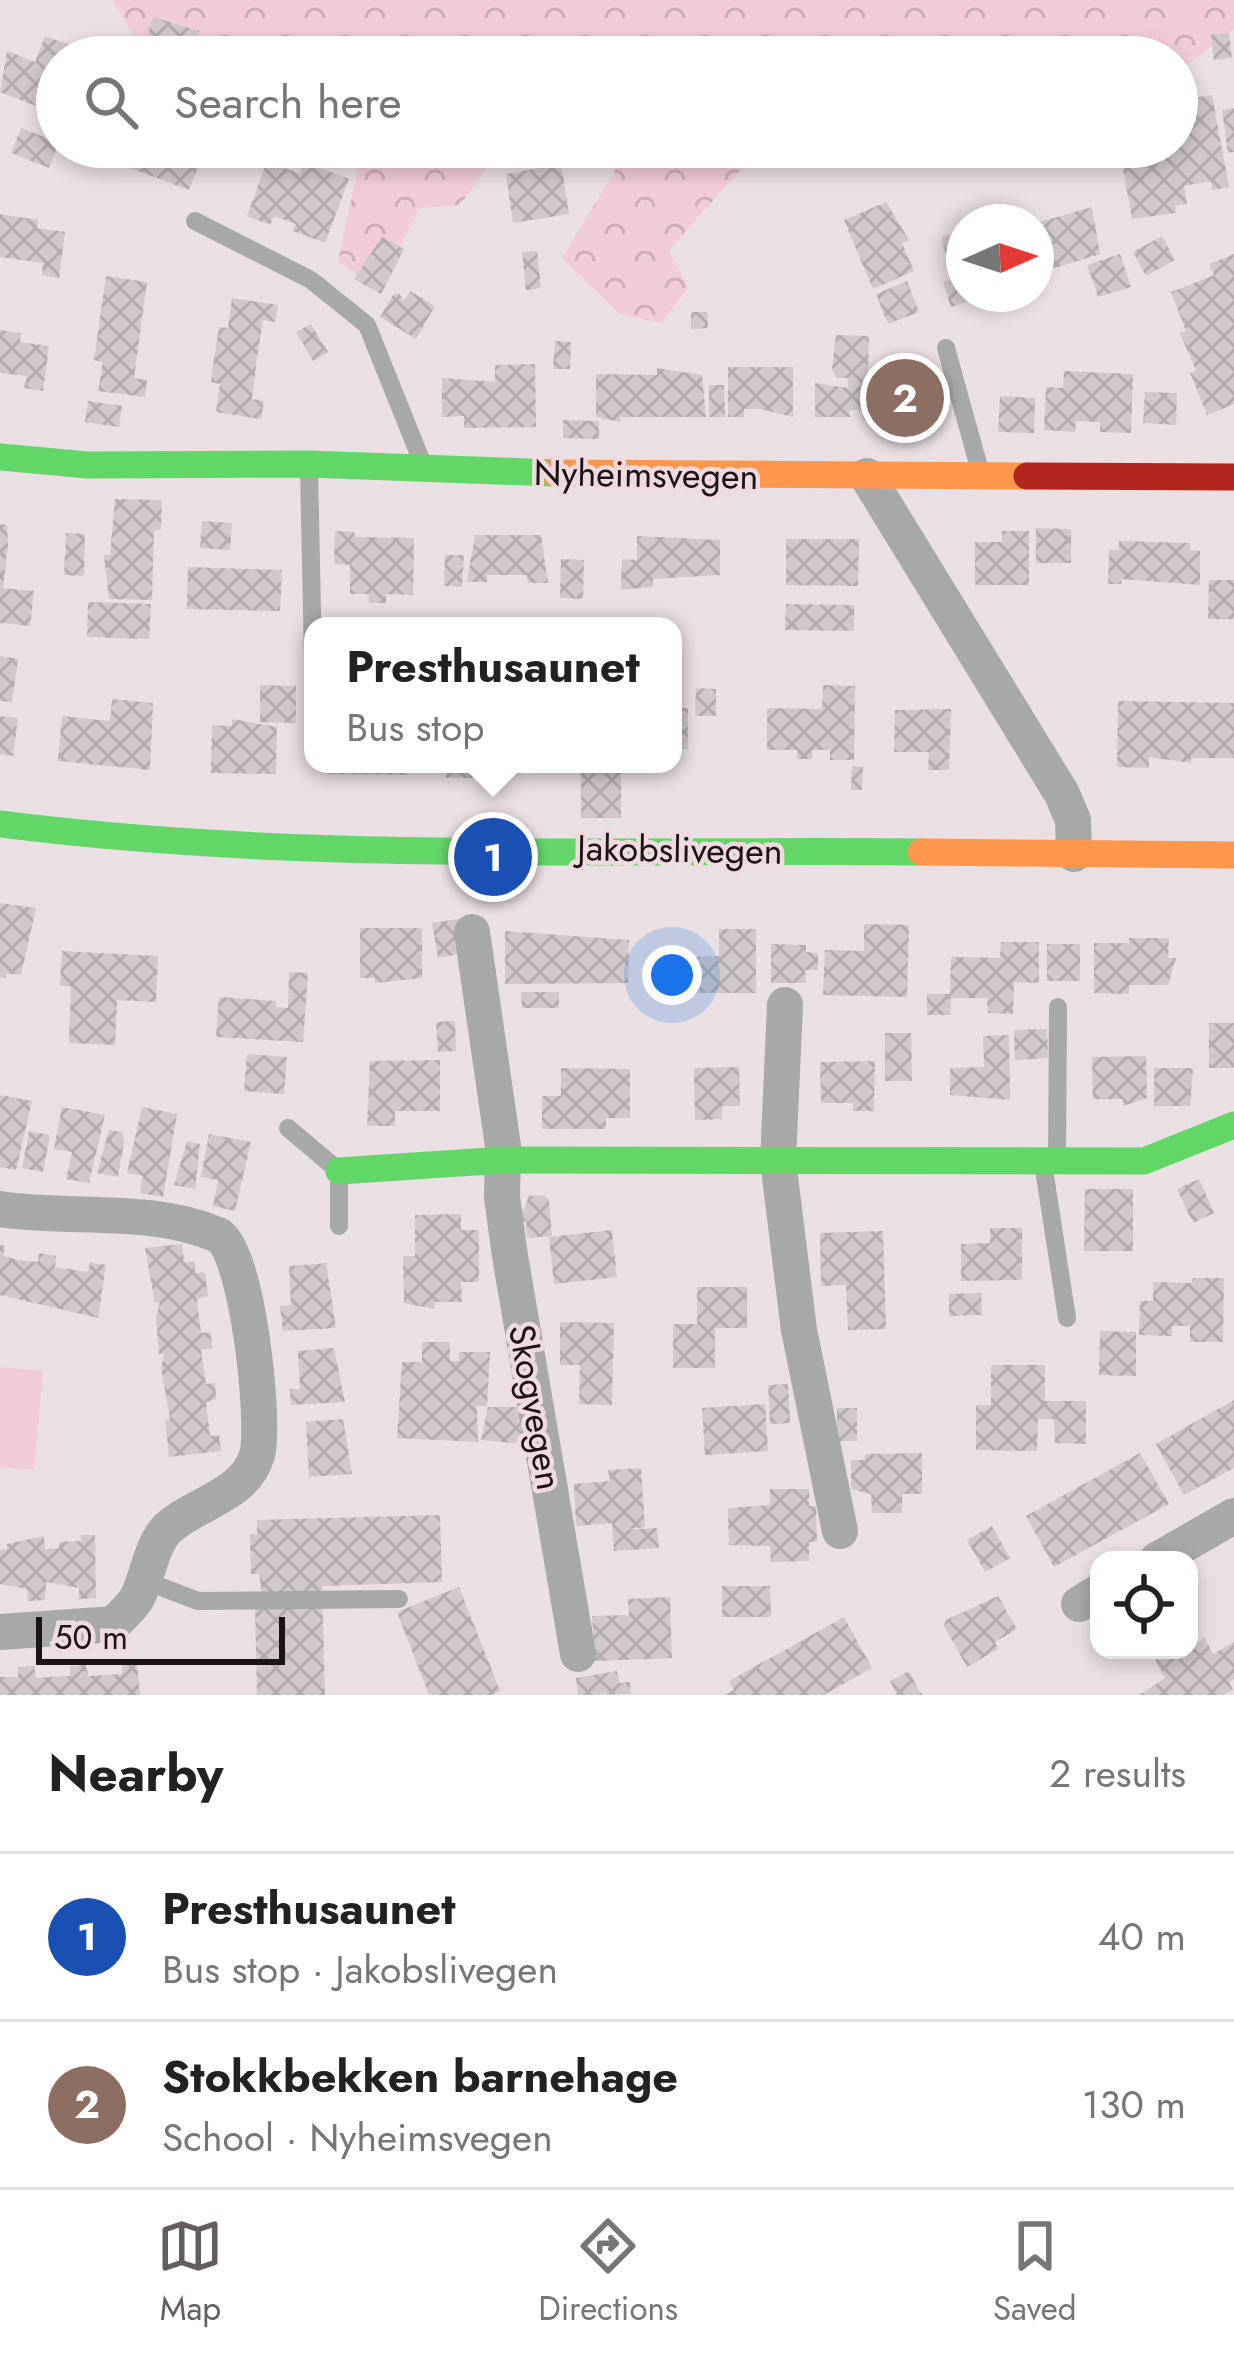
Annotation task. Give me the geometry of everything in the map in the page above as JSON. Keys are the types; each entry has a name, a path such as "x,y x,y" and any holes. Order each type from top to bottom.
{"street":[{"name":"Nyheimsvegen","path":"0,457 88,465 309,464 426,472 1234,477"},
{"path":"866,476 1070,809 1074,854"},
{"name":"Jakobslivegen","path":"0,824 81,836 219,844 1234,855"},
{"name":"Skogvegen","path":"472,932 504,1160 507,1236 578,1654"},
{"path":"785,1005 778,1161 800,1330 840,1531"},
{"path":"339,1171 504,1160 1144,1160 1234,1125"},
{"path":"0,1208 39,1215 136,1216 220,1236 238,1262 249,1319 258,1452 243,1481 165,1531 137,1599 114,1624 0,1632"},
{"path":"1172,1551 1234,1516"}],"lane":[{"path":"195,221 311,280 367,325 426,472"},
{"path":"946,348 981,476"},
{"path":"309,464 312,617"},
{"path":"1058,1007 1050,1162 1067,1318"},
{"path":"288,1129 339,1171 339,1226"},
{"path":"143,1580 198,1601 399,1599"}],"green space":[{"path":"112,0 1234,0 1234,29 1198,57 1198,36 134,36"},
{"path":"358,168 487,168 460,205 420,208 378,290 338,261"},
{"path":"742,168 669,250 688,288 661,323 620,314 562,258 616,169"},
{"path":"0,1367 43,1371 34,1470 0,1467"}],"building":[{"path":"153,17 199,31 197,36 147,36"},
{"path":"1229,33 1232,58 1214,60 1211,35"},
{"path":"7,51 35,62 36,106 0,92"},
{"path":"1212,95 1229,187 1212,190 1211,181 1184,186 1187,204 1175,206 1176,213 1132,219 1123,168 1198,168 1198,97"},
{"path":"1234,108 1234,152 1228,153 1222,110"},
{"path":"21,128 36,134 36,163 11,153"},
{"path":"130,168 198,168 189,190"},
{"path":"264,168 300,174 302,168 320,168 349,179 325,243 293,231 296,224 274,216 270,225 247,216"},
{"path":"562,168 569,214 513,223 506,174"},
{"path":"886,202 909,240 902,243 914,271 873,289 844,220"},
{"path":"1092,207 1100,254 1054,268 1054,218"},
{"path":"0,214 38,220 37,228 65,232 59,278 42,275 43,263 0,257"},
{"path":"1162,236 1175,260 1146,276 1133,252"},
{"path":"382,237 404,249 381,294 354,279"},
{"path":"537,251 541,288 526,290 522,252"},
{"path":"1120,254 1131,287 1098,297 1087,265"},
{"path":"1234,254 1234,404 1207,415 1190,373 1196,371 1180,333 1186,331 1171,292 1214,275 1209,264"},
{"path":"106,276 147,282 134,378 147,380 145,397 98,391 103,362 94,360"},
{"path":"907,281 919,312 888,324 876,294"},
{"path":"410,291 435,306 416,339 380,317 393,295 399,293 404,301"},
{"path":"232,298 278,305 275,322 263,320 257,358 252,399 264,401 261,419 216,412 220,384 211,382 215,352 219,327 228,328"},
{"path":"691,312 707,312 708,328 691,329"},
{"path":"311,324 328,352 313,361 296,332"},
{"path":"0,330 21,333 20,342 49,346 43,391 24,388 27,376 0,373"},
{"path":"836,335 869,336 868,374 924,375 923,417 863,421 863,410 850,410 850,417 815,417 815,383 848,388 848,378 836,378 832,368"},
{"path":"555,341 571,342 570,369 553,369"},
{"path":"535,364 536,427 464,428 464,416 442,417 442,378 495,382 495,365"},
{"path":"728,367 793,367 793,417 744,409 744,417 728,417"},
{"path":"657,368 702,375 706,417 620,417 621,422 596,417 596,374 657,375"},
{"path":"1064,371 1133,374 1131,433 1100,432 1100,422 1076,421 1075,432 1044,430 1046,387 1063,388"},
{"path":"709,385 724,385 725,417 709,417"},
{"path":"1145,392 1177,393 1176,425 1143,423"},
{"path":"1000,396 1035,398 1034,433 998,432"},
{"path":"88,401 122,406 119,427 85,422"},
{"path":"563,420 599,421 599,439 563,438"},
{"path":"115,499 162,500 161,530 154,530 152,600 109,599 104,555 110,555"},
{"path":"202,521 232,523 230,550 200,548"},
{"path":"0,524 7,525 8,545 3,588 34,591 30,626 0,623"},
{"path":"1036,528 1071,529 1071,563 1036,563"},
{"path":"335,531 354,532 355,537 414,538 413,595 386,594 386,603 369,603 369,594 350,594 350,565 334,564"},
{"path":"1002,531 1029,531 1029,585 975,585 975,542 1002,542"},
{"path":"66,533 85,534 84,576 64,575"},
{"path":"475,535 541,535 548,583 528,583 527,575 487,575 487,582 467,582"},
{"path":"637,536 720,540 720,575 653,579 653,587 621,590 622,559 637,560"},
{"path":"786,539 859,539 858,586 786,585"},
{"path":"1119,541 1190,543 1190,550 1200,551 1200,585 1122,579 1121,584 1108,584 1109,550 1119,550"},
{"path":"445,555 464,555 462,587 444,586"},
{"path":"561,559 584,560 583,599 560,598"},
{"path":"188,567 282,570 280,611 187,609"},
{"path":"1209,580 1234,580 1234,619 1208,619"},
{"path":"88,602 151,604 149,639 87,637"},
{"path":"786,604 854,605 854,631 785,630"},
{"path":"0,656 18,659 12,702 0,701"},
{"path":"260,685 296,686 296,723 260,722"},
{"path":"823,685 855,686 854,760 830,760 830,750 812,750 812,759 797,759 797,750 767,750 767,708 822,709"},
{"path":"696,688 716,689 716,716 695,716"},
{"path":"112,699 153,703 150,770 58,761 62,716 110,721"},
{"path":"1118,701 1234,703 1234,758 1191,758 1191,763 1149,757 1149,768 1117,767"},
{"path":"682,708 688,708 688,749 682,749"},
{"path":"951,709 949,770 928,770 929,752 894,752 895,710"},
{"path":"0,716 18,718 13,756 0,754"},
{"path":"232,719 277,727 276,774 211,773 212,725 232,726"},
{"path":"852,766 863,767 862,790 851,790"},
{"path":"408,773 408,775 326,774"},
{"path":"446,773 476,773 476,778 446,778"},
{"path":"581,773 621,773 621,818 581,818"},
{"path":"0,903 36,908 21,975 6,973 6,978 0,977"},
{"path":"459,919 465,953 438,958 432,923"},
{"path":"864,924 909,925 907,997 823,995 825,950 864,951"},
{"path":"360,928 422,928 422,978 375,983 375,978 360,978"},
{"path":"719,929 756,929 756,993 689,993 688,957 719,956"},
{"path":"505,931 629,940 628,983 505,984"},
{"path":"1129,938 1169,938 1168,958 1176,958 1168,985 1129,985 1129,994 1094,993 1094,943 1129,943"},
{"path":"1001,942 1039,942 1039,983 1014,982 1013,1014 988,1013 987,998 950,998 951,957 1000,958"},
{"path":"771,944 806,945 806,952 818,953 818,970 805,970 806,983 771,983"},
{"path":"1047,944 1080,944 1080,981 1047,981"},
{"path":"62,951 158,956 156,1002 117,1000 115,1045 69,1043 71,986 60,986"},
{"path":"289,972 308,973 303,1042 216,1037 219,997 276,1001 276,1007 288,1008"},
{"path":"521,992 559,992 559,1008 522,1008"},
{"path":"927,994 950,994 951,1015 927,1015"},
{"path":"455,1021 456,1051 438,1052 436,1022"},
{"path":"1209,1023 1234,1023 1234,1068 1209,1068"},
{"path":"1047,1029 1048,1058 1015,1060 1014,1030"},
{"path":"885,1033 911,1033 912,1081 885,1081"},
{"path":"1009,1035 1010,1100 950,1095 950,1068 984,1067 983,1036"},
{"path":"247,1054 287,1057 284,1094 244,1091"},
{"path":"1146,1056 1147,1098 1123,1106 1123,1099 1093,1099 1092,1057"},
{"path":"440,1060 440,1111 395,1111 395,1126 367,1126 370,1061"},
{"path":"875,1061 874,1111 853,1111 853,1103 821,1103 820,1062"},
{"path":"739,1067 740,1106 722,1106 722,1119 695,1120 694,1068"},
{"path":"561,1068 630,1069 630,1118 606,1118 606,1129 542,1129 542,1096 561,1096"},
{"path":"1154,1068 1193,1068 1190,1106 1154,1106"},
{"path":"0,1095 32,1101 16,1170 0,1167"},
{"path":"62,1107 105,1115 89,1183 66,1179 72,1152 54,1149"},
{"path":"142,1107 177,1114 163,1197 140,1193 143,1176 127,1173"},
{"path":"109,1130 122,1132 124,1142 118,1177 97,1173"},
{"path":"29,1131 50,1135 43,1172 22,1168"},
{"path":"209,1134 251,1142 235,1211 213,1206 218,1180 201,1177"},
{"path":"187,1141 200,1144 195,1189 174,1185"},
{"path":"1199,1179 1214,1213 1193,1223 1177,1189"},
{"path":"1085,1189 1133,1189 1133,1251 1084,1251"},
{"path":"543,1195 549,1200 552,1236 527,1238 526,1221 516,1222 515,1210 524,1209 529,1196"},
{"path":"461,1214 461,1230 479,1230 479,1282 461,1282 462,1302 435,1302 434,1309 404,1303 403,1256 415,1256 415,1215"},
{"path":"990,1228 1022,1228 1022,1280 961,1281 961,1244 990,1243"},
{"path":"612,1230 617,1277 554,1284 549,1237"},
{"path":"883,1231 886,1329 848,1330 846,1285 821,1286 820,1233"},
{"path":"182,1244 184,1262 195,1261 195,1273 205,1272 208,1296 197,1299 201,1333 211,1332 212,1348 201,1350 206,1384 215,1383 216,1399 206,1402 210,1436 219,1435 221,1451 169,1457 165,1420 170,1419 161,1368 164,1354 159,1354 156,1317 160,1302 155,1303 145,1248"},
{"path":"0,1245 5,1246 3,1256 18,1260 38,1262 39,1253 56,1256 55,1267 88,1272 90,1262 106,1265 98,1318 0,1295"},
{"path":"326,1263 336,1328 283,1331 280,1306 291,1305 289,1266"},
{"path":"1193,1278 1224,1278 1223,1342 1190,1342 1190,1326 1172,1326 1172,1336 1139,1335 1140,1301 1153,1301 1153,1282 1192,1283"},
{"path":"697,1287 747,1287 747,1328 715,1328 715,1368 673,1368 673,1324 697,1324"},
{"path":"981,1293 982,1315 949,1316 949,1294"},
{"path":"560,1322 614,1323 612,1405 579,1404 580,1365 560,1365"},
{"path":"1100,1331 1136,1332 1136,1376 1099,1375"},
{"path":"422,1342 450,1342 450,1361 459,1361 459,1352 490,1352 487,1406 477,1406 478,1442 397,1438 402,1362 422,1362"},
{"path":"334,1348 345,1402 291,1405 290,1389 300,1389 298,1351"},
{"path":"991,1365 1045,1365 1045,1401 1086,1401 1086,1444 1055,1443 1054,1419 1038,1419 1037,1451 976,1450 976,1405 991,1405"},
{"path":"788,1384 790,1423 770,1424 768,1385"},
{"path":"1234,1400 1234,1468 1184,1495 1156,1444"},
{"path":"765,1404 768,1451 705,1455 702,1408"},
{"path":"488,1407 523,1407 522,1444 481,1440"},
{"path":"837,1408 857,1408 857,1441 837,1441"},
{"path":"343,1419 352,1474 309,1477 306,1422"},
{"path":"922,1453 922,1494 902,1494 902,1513 872,1513 871,1494 851,1489 851,1460 864,1460 865,1454"},
{"path":"1140,1453 1169,1504 1054,1567 1026,1516"},
{"path":"641,1468 645,1527 620,1530 657,1528 659,1548 614,1551 612,1523 576,1526 574,1484 610,1481 608,1470"},
{"path":"770,1489 809,1489 809,1506 816,1506 817,1542 809,1542 809,1561 771,1562 770,1546 729,1545 728,1508 770,1505"},
{"path":"440,1515 442,1582 322,1586 325,1695 257,1695 255,1607 264,1606 259,1574 251,1574 250,1534 257,1534 257,1520"},
{"path":"992,1526 1010,1558 985,1572 967,1540"},
{"path":"81,1535 95,1535 96,1598 79,1599 79,1588 46,1582 45,1600 28,1601 27,1589 0,1584 0,1550 7,1549 7,1544 44,1536 45,1549 59,1548 59,1542 81,1541"},
{"path":"722,1586 770,1586 771,1617 722,1617"},
{"path":"459,1587 500,1691 491,1695 429,1695 397,1612"},
{"path":"998,1596 1017,1629 995,1642 998,1649 967,1667 944,1626 946,1620"},
{"path":"670,1597 672,1658 595,1661 592,1616 629,1615 628,1599"},
{"path":"844,1617 872,1668 824,1695 723,1695 734,1690 729,1681"},
{"path":"1204,1637 1213,1654 1234,1642 1234,1679 1229,1682 1233,1690 1223,1695 1139,1695 1165,1678 1155,1660 1198,1659 1198,1642"},
{"path":"122,1664 137,1664 140,1695 0,1695 0,1677 18,1677 18,1667 34,1666 36,1678 70,1676 70,1666 86,1665 88,1676 122,1674"},
{"path":"617,1671 619,1683 630,1682 631,1694 578,1695 576,1678"},
{"path":"909,1671 923,1695 897,1695 890,1681"}],"traffic: fast":[{"path":"0,457 88,465 309,464 554,473"},
{"path":"0,824 114,836 344,849 921,852"},
{"path":"339,1171 504,1160 1144,1161 1234,1125"}],"traffic: slow":[{"path":"554,473 1027,476"},
{"path":"921,852 1234,855"}],"traffic: jam":[{"path":"1027,476 1234,477"}],"place":[{"name":"Stokkbekken barnehage","path":"905,398"},
{"name":"Presthusaunet","path":"493,857"}]}
